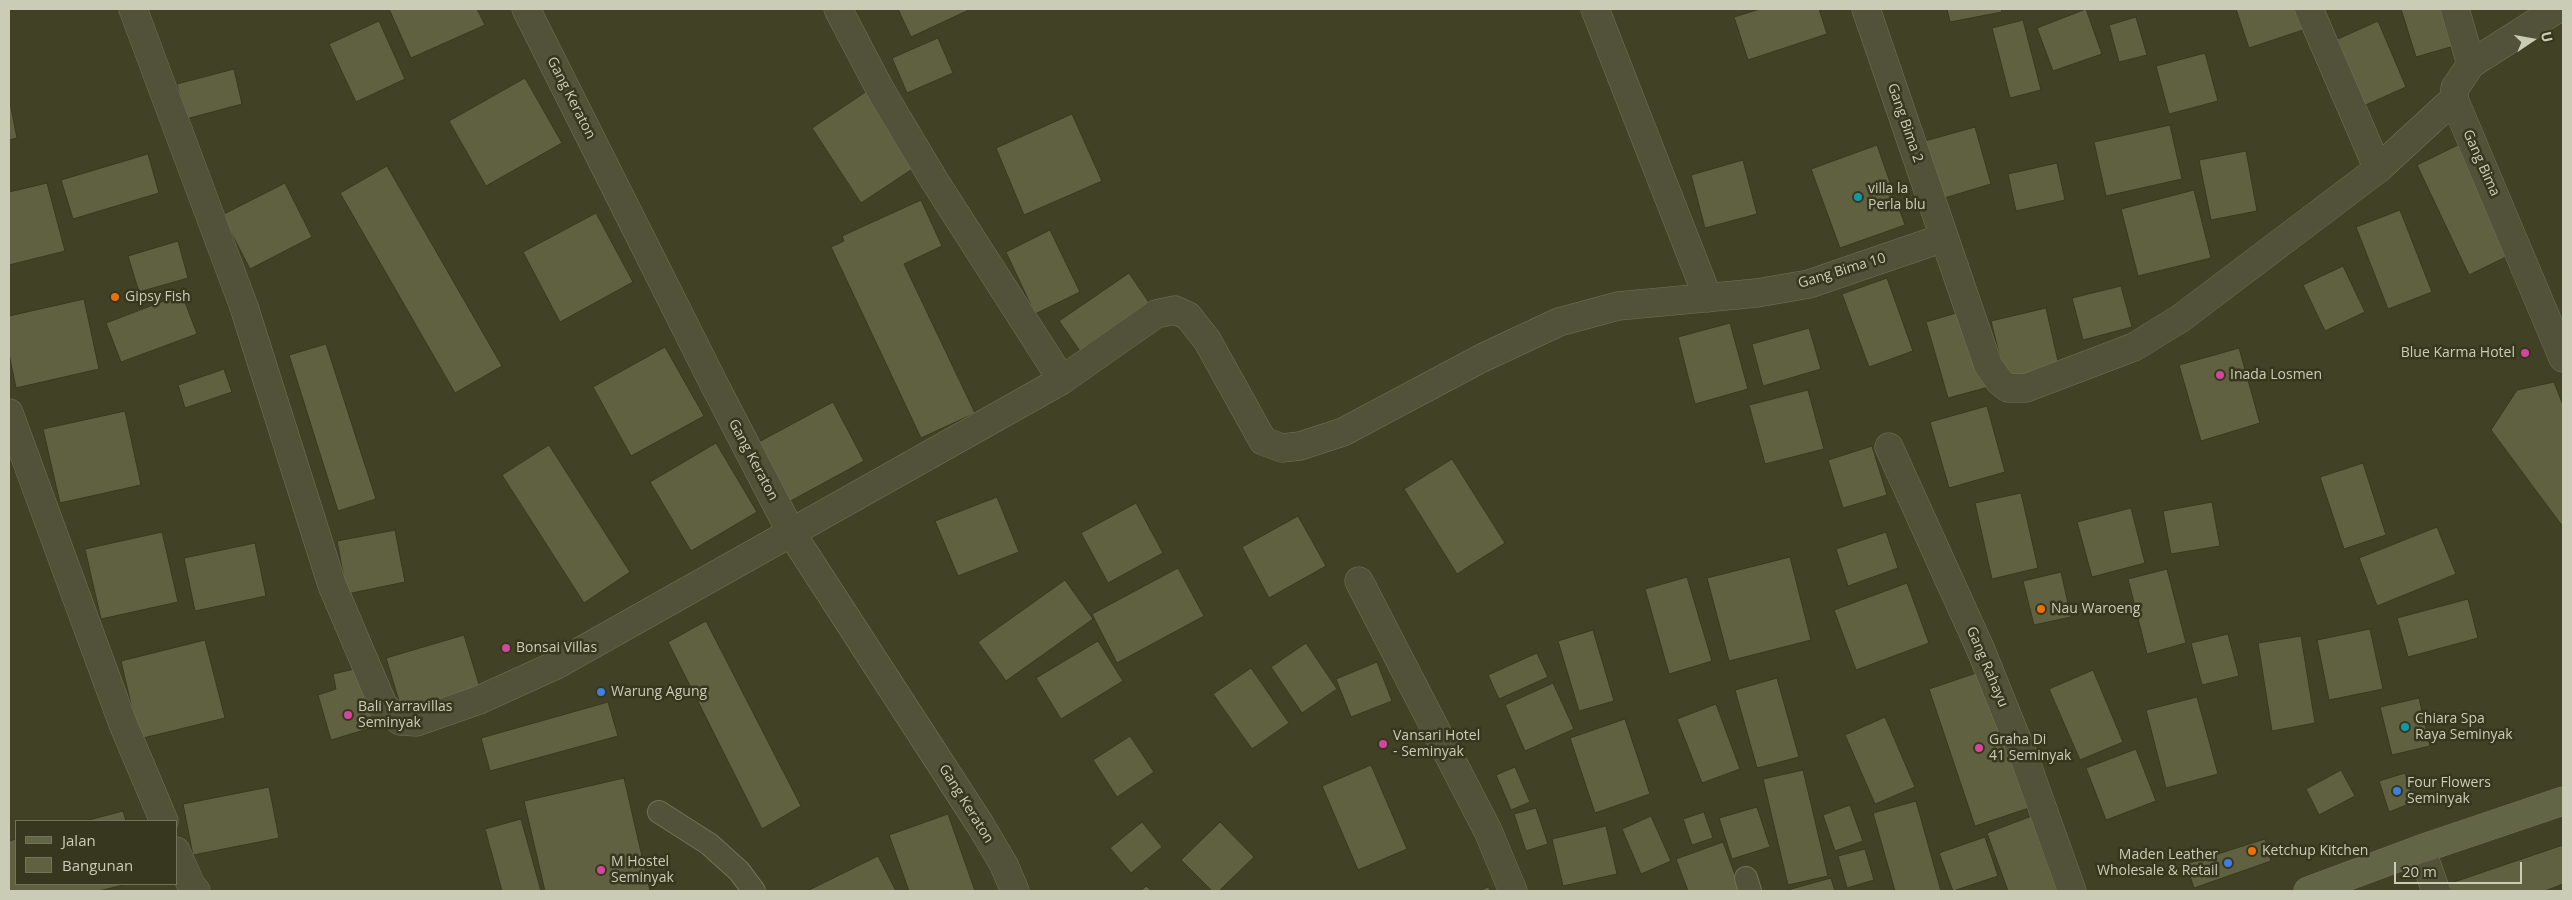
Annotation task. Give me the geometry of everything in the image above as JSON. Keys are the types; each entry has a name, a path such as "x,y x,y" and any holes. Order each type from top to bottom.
{"main road":[{"path":"2308,891 2421,849 2563,801"}],"street":[{"name":"Gang Bima 10","path":"133,9 244,308 332,585 383,706 400,721 416,722 478,700 556,665 792,534 1062,380 1156,314 1175,310 1188,316 1207,340 1263,441 1269,445 1282,448 1300,446 1343,432 1482,358 1559,322 1618,306 1757,293 1809,284 1943,238"},
{"name":"Gang Keraton","path":"526,9 714,384 792,534 981,826 1004,865 1015,891"},
{"path":"838,9 882,91 934,180 1062,380"},
{"path":"1595,9 1708,298"},
{"name":"Gang Bima 2","path":"1866,9 1988,365 2000,382 2008,388 2026,388 2134,347 2181,318 2378,168 2454,99"},
{"path":"2309,9 2378,168"},
{"path":"2455,9 2471,64"},
{"path":"2454,99 2456,88 2471,64 2557,9"},
{"name":"Gang Bima","path":"2454,99 2563,358"},
{"path":"9,413 123,724 164,820"},
{"name":"Gang Rahayu","path":"1889,448 1980,648 2026,762 2072,891"},
{"path":"1359,581 1488,831 1513,891"},
{"path":"2421,849 2436,891"},
{"path":"178,856 191,885 196,891"}],"lane":[{"path":"659,812 709,844 739,871 754,891"}],"building":[{"path":"389,9 477,9 485,25 411,58"},
{"path":"898,9 971,9 911,37"},
{"path":"1760,9 1819,9 1827,34 1748,60 1734,17"},
{"path":"1947,9 2001,9 2002,12 1950,22"},
{"path":"2086,9 2102,54 2053,71 2037,28"},
{"path":"2236,9 2296,9 2303,30 2249,48"},
{"path":"2401,9 2451,9 2461,44 2416,57"},
{"path":"2136,17 2147,55 2119,62 2109,25"},
{"path":"2023,20 2041,90 2010,98 1992,28"},
{"path":"379,21 405,79 356,102 329,44"},
{"path":"2378,21 2406,87 2359,108 2331,42"},
{"path":"938,38 953,73 907,93 892,58"},
{"path":"2205,53 2218,101 2169,114 2156,66"},
{"path":"234,69 242,104 186,119 177,84"},
{"path":"525,78 562,143 486,186 449,121"},
{"path":"867,91 917,166 861,203 812,128"},
{"path":"9,97 17,138 9,140"},
{"path":"1072,114 1102,181 1024,215 996,148"},
{"path":"2170,125 2182,179 2106,196 2094,142"},
{"path":"1975,127 1991,184 1941,199 1925,141"},
{"path":"2462,143 2514,253 2469,275 2417,165"},
{"name":"villa la Perla blu","path":"1877,145 1905,225 1840,248 1811,169"},
{"path":"2246,151 2257,211 2211,220 2199,160"},
{"path":"148,154 159,193 73,219 61,180"},
{"path":"1743,160 1757,214 1705,228 1691,175"},
{"path":"2057,163 2065,200 2016,211 2008,174"},
{"path":"387,166 502,366 455,393 340,193"},
{"path":"47,183 65,251 9,265 9,192"},
{"path":"285,183 312,237 250,269 222,215"},
{"path":"2194,190 2211,258 2138,276 2121,209"},
{"path":"921,200 942,246 904,264 975,413 921,438 831,247 844,241 842,236"},
{"path":"2400,210 2432,292 2388,309 2356,227"},
{"path":"596,213 633,282 560,322 523,252"},
{"path":"1050,230 1080,292 1035,314 1006,252"},
{"path":"178,241 188,278 139,292 128,256"},
{"path":"2343,266 2365,312 2325,331 2303,285"},
{"path":"1129,273 1150,304 1080,351 1059,321"},
{"path":"1887,278 1913,351 1869,367 1842,294"},
{"path":"2121,286 2132,327 2083,340 2072,298"},
{"path":"182,294 197,334 121,362 106,323"},
{"path":"84,299 99,369 16,388 9,354 9,316"},
{"path":"2046,308 2060,370 2006,382 1991,321"},
{"path":"1966,310 1989,387 1948,398 1926,322"},
{"path":"1730,323 1748,389 1695,404 1678,337"},
{"path":"1809,328 1821,369 1763,386 1752,344"},
{"path":"326,344 376,499 338,511 289,355"},
{"path":"665,347 704,416 631,456 593,387"},
{"path":"2239,348 2260,423 2201,441 2179,365"},
{"path":"224,369 232,392 185,408 178,385"},
{"path":"2554,382 2563,405 2563,527 2491,430 2517,390"},
{"path":"1808,390 1824,449 1765,464 1749,405"},
{"path":"833,402 864,461 787,503 755,444"},
{"path":"1987,406 2005,472 1949,488 1930,422"},
{"path":"125,411 141,485 60,503 43,429"},
{"path":"716,443 757,512 691,551 650,482"},
{"path":"549,445 630,572 584,603 502,475"},
{"path":"1872,446 1887,495 1843,508 1828,460"},
{"path":"1452,459 1505,543 1457,574 1404,489"},
{"path":"2363,463 2386,535 2344,549 2320,477"},
{"path":"2021,493 2038,568 1992,579 1975,503"},
{"path":"997,497 1019,552 958,576 935,521"},
{"path":"2212,502 2220,546 2171,554 2163,511"},
{"path":"1136,503 1163,553 1108,583 1081,533"},
{"path":"2131,508 2145,563 2092,577 2077,522"},
{"path":"1298,516 1326,566 1269,598 1242,547"},
{"path":"2437,527 2456,574 2377,606 2359,558"},
{"path":"395,530 405,582 347,594 337,541"},
{"path":"162,532 178,602 101,619 85,549"},
{"path":"1886,532 1898,568 1848,586 1836,549"},
{"path":"255,543 266,596 195,611 184,558"},
{"path":"1790,557 1811,640 1729,661 1707,578"},
{"path":"1178,568 1204,616 1117,663 1092,614"},
{"path":"2167,569 2186,643 2147,654 2128,579"},
{"path":"2061,572 2071,617 2034,625 2023,581"},
{"path":"1687,577 1712,661 1669,674 1645,589"},
{"path":"1065,580 1093,619 1006,681 978,642"},
{"path":"1907,583 1929,643 1856,670 1834,610"},
{"path":"2468,599 2478,638 2408,657 2397,618"},
{"path":"706,621 801,806 762,829 668,642"},
{"path":"2370,629 2383,689 2329,700 2317,640"},
{"path":"1593,630 1614,701 1579,711 1558,641"},
{"path":"2228,634 2239,676 2202,685 2191,643"},
{"path":"464,635 481,691 403,714 386,658"},
{"path":"2301,636 2315,723 2272,731 2258,643"},
{"path":"205,640 225,718 139,739 121,661"},
{"path":"1098,641 1123,681 1061,719 1036,678"},
{"path":"1306,643 1337,689 1302,713 1271,667"},
{"path":"1537,653 1548,677 1499,699 1488,675"},
{"path":"1377,662 1392,701 1351,717 1336,679"},
{"name":"Bali Yarravillas Seminyak","path":"359,668 370,703 374,727 331,740 318,695 336,689 333,674"},
{"path":"1251,668 1289,723 1252,749 1213,694"},
{"path":"2093,670 2123,742 2080,760 2049,689"},
{"name":"Graha Di 41 Seminyak","path":"1982,671 2029,808 1975,826 1929,689"},
{"path":"1777,678 1799,757 1757,768 1735,690"},
{"path":"1553,683 1574,729 1525,751 1505,705"},
{"path":"2197,697 2218,774 2166,788 2146,710"},
{"name":"Chiara Spa Raya Seminyak","path":"2419,698 2430,746 2392,755 2380,707"},
{"path":"608,702 618,736 490,771 481,738"},
{"path":"1716,704 1740,769 1702,783 1677,719"},
{"path":"1885,717 1915,787 1875,804 1845,735"},
{"path":"1625,719 1650,794 1595,813 1570,738"},
{"path":"1130,736 1154,772 1117,797 1093,760"},
{"path":"2136,749 2156,801 2106,820 2086,768"},
{"path":"1371,765 1407,849 1358,870 1322,786"},
{"path":"1515,767 1530,802 1511,810 1496,775"},
{"path":"1803,770 1828,876 1788,885 1763,779"},
{"path":"2341,770 2355,796 2319,815 2306,789"},
{"name":"Four Flowers Seminyak","path":"2405,773 2414,802 2389,812 2379,781"},
{"path":"624,778 650,891 545,891 524,801"},
{"path":"269,787 279,838 193,855 183,804"},
{"path":"1916,801 1941,891 1895,891 1873,813"},
{"path":"1850,805 1863,841 1835,851 1823,815"},
{"path":"1757,807 1770,847 1732,859 1719,818"},
{"path":"1536,808 1548,844 1526,851 1514,814"},
{"path":"123,811 126,820 89,820"},
{"path":"1704,812 1713,838 1692,845 1683,819"},
{"path":"948,814 975,891 909,891 889,835"},
{"path":"2037,814 2065,891 2008,891 1987,833"},
{"path":"1651,816 1671,861 1641,874 1622,829"},
{"path":"521,819 541,891 502,891 485,829"},
{"path":"1142,822 1162,847 1131,873 1110,848"},
{"path":"1220,822 1254,857 1219,891 1212,891 1181,860"},
{"path":"1606,826 1617,874 1563,886 1552,839"},
{"path":"1985,837 1998,876 1953,891 1939,853"},
{"path":"15,839 15,885 123,885 99,891 9,891 9,841"},
{"path":"2265,839 2271,861 2194,888 2186,864"},
{"path":"1723,842 1741,891 1688,891 1676,859"},
{"path":"2563,845 2563,884 2545,891 2451,891 2448,884"},
{"path":"1865,849 1874,880 1847,888 1838,856"},
{"path":"878,856 896,891 807,891"},
{"path":"1831,878 1835,891 1784,891"},
{"path":"1146,886 1152,891 1141,891"},
{"path":"1488,887 1491,891 1479,891"}],"place":[{"name":"villa la Perla blu","path":"1858,197"},
{"name":"Gipsy Fish","path":"115,297"},
{"name":"Blue Karma Hotel","path":"2525,353"},
{"name":"Inada Losmen","path":"2220,375"},
{"name":"Nau Waroeng","path":"2041,609"},
{"name":"Bonsai Villas","path":"506,648"},
{"name":"Warung Agung","path":"601,692"},
{"name":"Bali Yarravillas Seminyak","path":"348,715"},
{"name":"Chiara Spa Raya Seminyak","path":"2405,727"},
{"name":"Vansari Hotel - Seminyak","path":"1383,744"},
{"name":"Graha Di 41 Seminyak","path":"1979,748"},
{"name":"Four Flowers Seminyak","path":"2397,791"},
{"name":"Ketchup Kitchen","path":"2252,851"},
{"name":"Maden Leather Wholesale & Retail","path":"2228,863"},
{"name":"M Hostel Seminyak","path":"601,870"}]}
